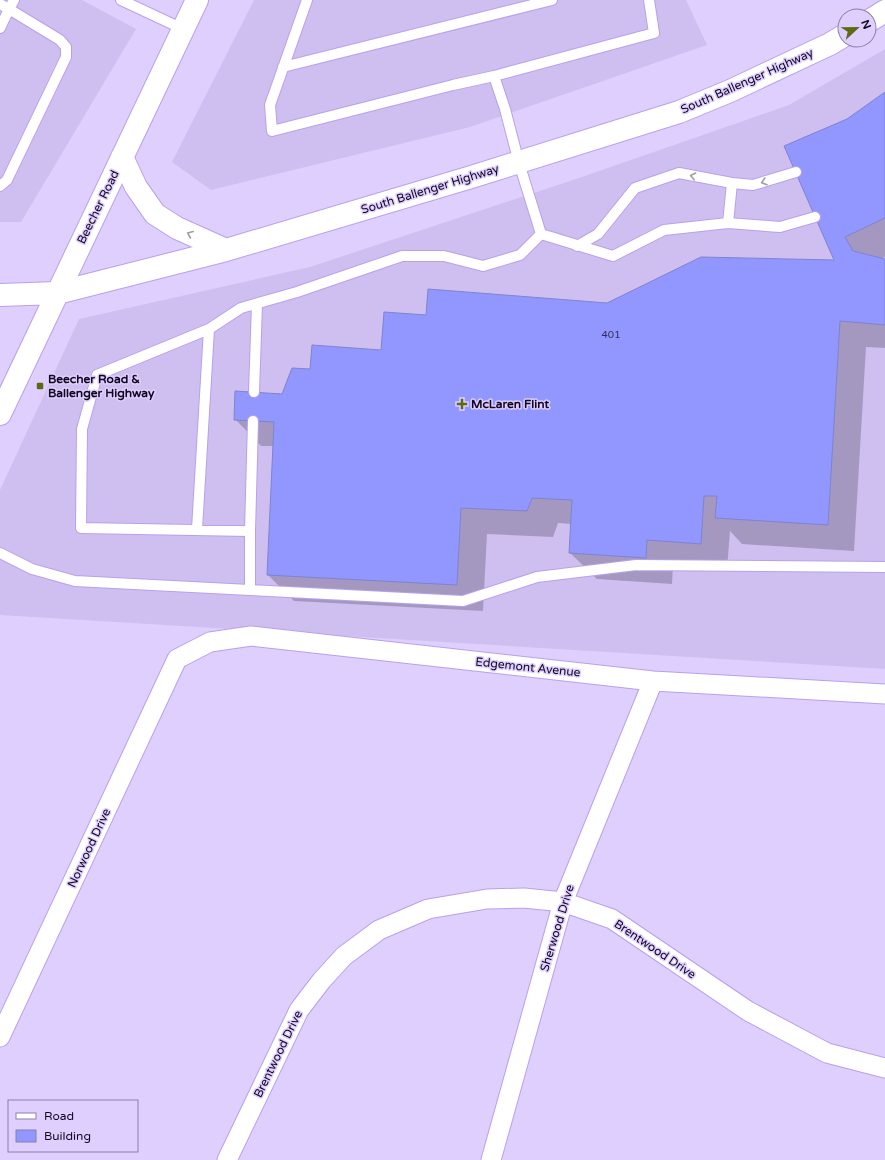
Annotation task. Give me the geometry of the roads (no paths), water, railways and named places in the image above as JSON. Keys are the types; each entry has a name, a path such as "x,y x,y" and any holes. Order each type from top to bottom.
{"main road":[{"name":"Beecher Road","path":"2,402 57,293 197,0"},
{"name":"South Ballenger Highway","path":"0,295 57,293 226,250 519,163 679,112 730,91 837,40"},
{"path":"122,157 136,187 155,214 177,228 226,250"}],"street":[{"name":"Edgemont Avenue","path":"177,659 210,642 251,636 653,681 885,694"},
{"name":"Norwood Drive","path":"0,1037 177,659"},
{"name":"Sherwood Drive","path":"491,1160 562,902 653,681"},
{"name":"Brentwood Drive","path":"227,1160 299,1010 322,980 344,956 379,930 428,909 487,899 524,898 562,902 612,919 748,1011 827,1053 885,1068"}],"lane":[{"path":"0,28 4,7 14,0"},
{"path":"121,0 184,29"},
{"path":"307,0 270,105 272,131 494,76 654,33 649,0"},
{"path":"283,67 552,0"},
{"path":"0,186 7,180 66,56 66,47 60,40 4,7"},
{"path":"494,76 505,109 540,234"},
{"path":"577,246 598,234 635,188 679,173 732,184 753,185 796,172"},
{"path":"728,223 732,184"},
{"path":"540,234 613,256 664,230 728,223 780,227 815,218"},
{"path":"250,531 81,528 82,429 97,375 209,329 241,308 297,292 402,256 444,256 483,266 520,255 540,234"},
{"path":"254,392 257,304"},
{"path":"197,529 209,329"},
{"path":"250,590 253,421"},
{"path":"0,553 32,569 75,581 463,601 536,577 636,564 885,566"}],"place":[{"name":"Beecher Road & Ballenger Highway","path":"40,386"},
{"name":"McLaren Flint","path":"462,404"}]}
